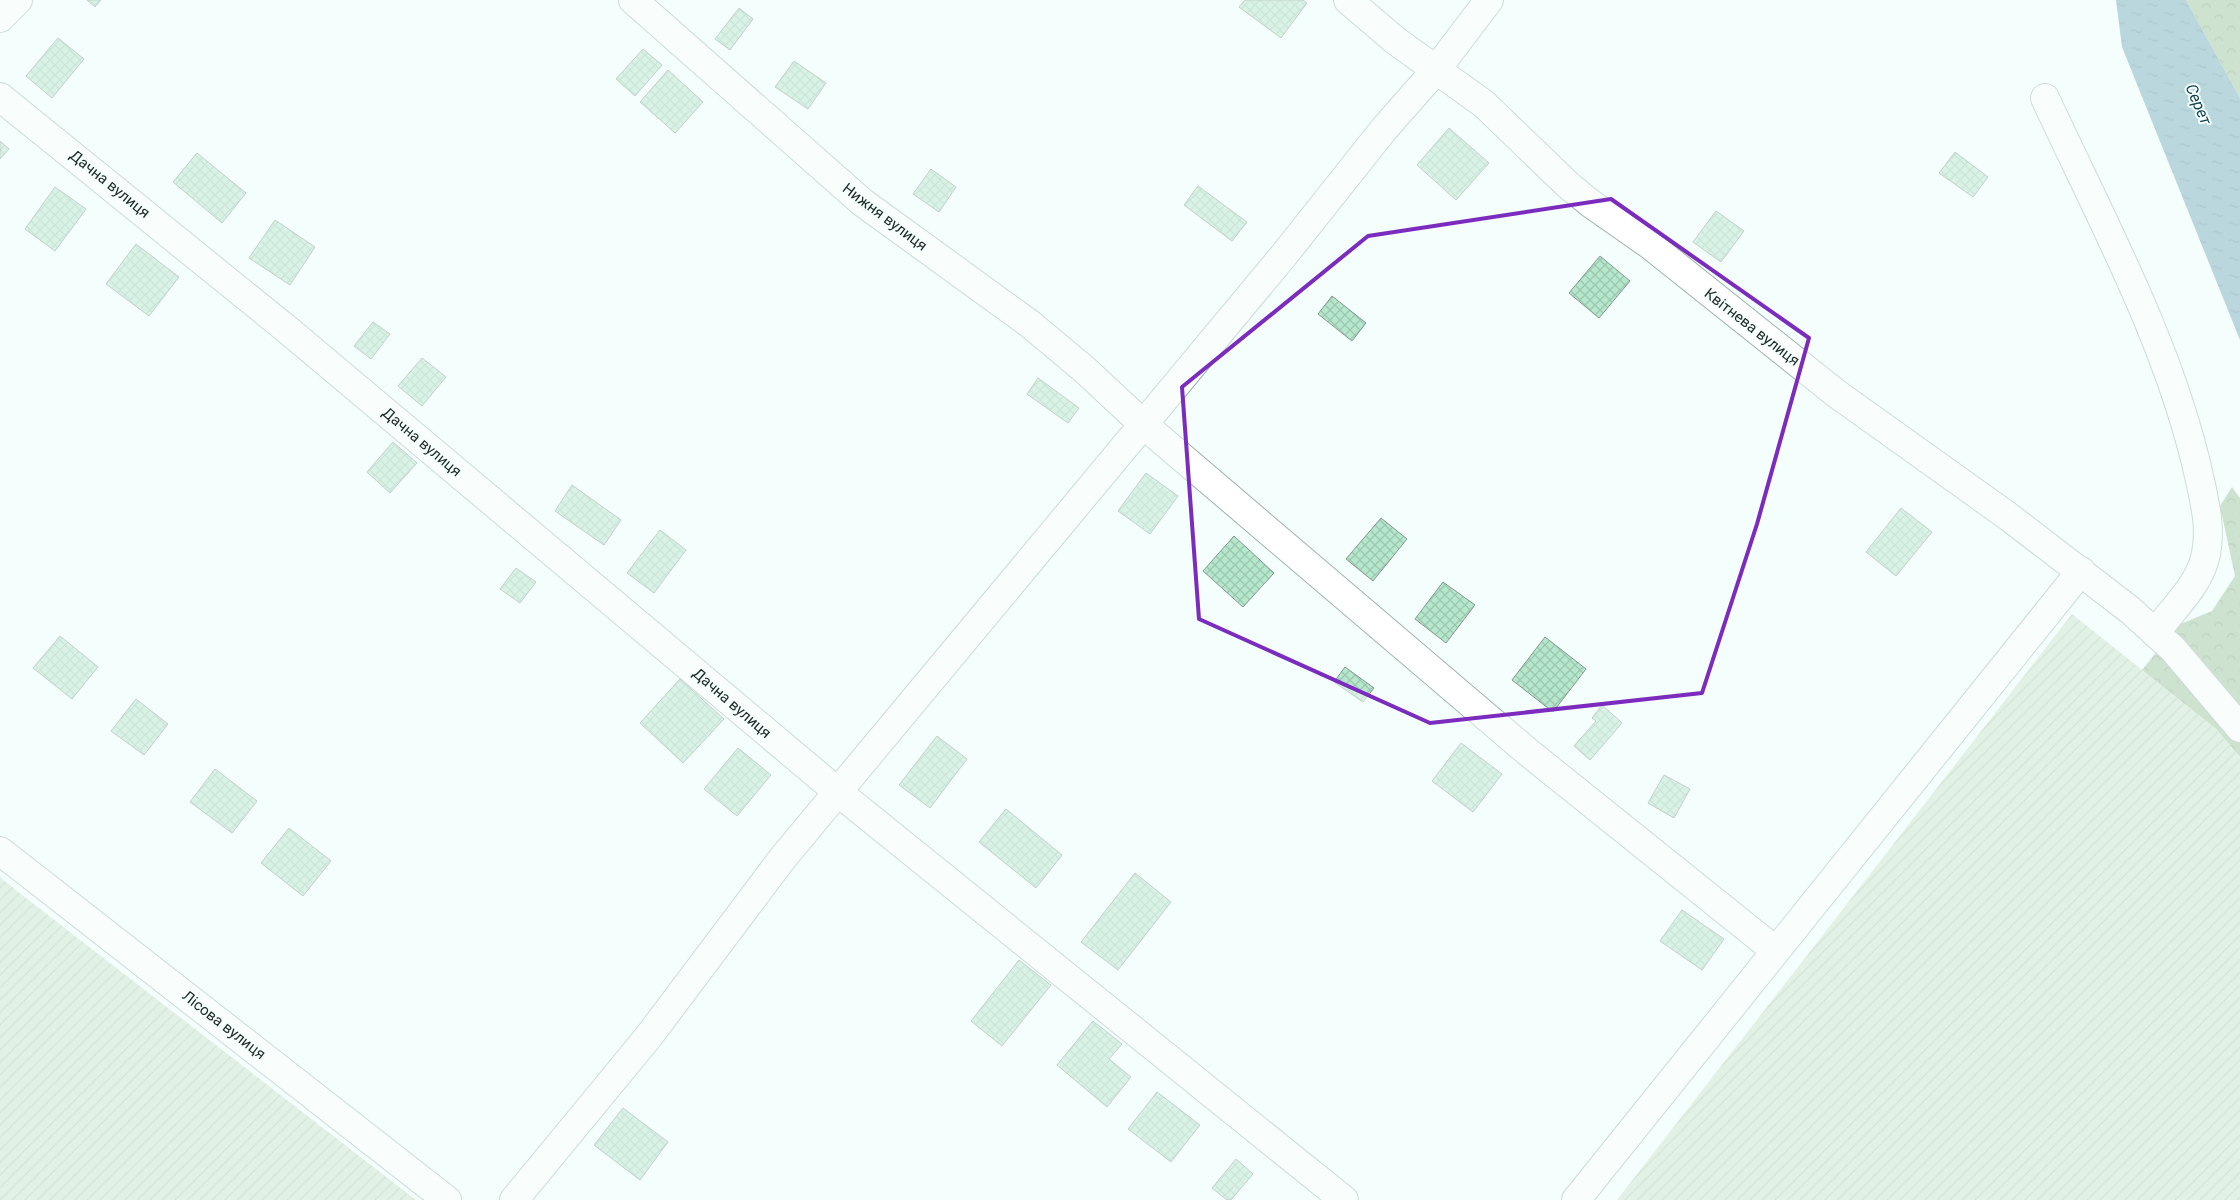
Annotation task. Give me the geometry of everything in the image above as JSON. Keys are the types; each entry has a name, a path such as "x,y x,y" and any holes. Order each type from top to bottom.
{"street":[{"path":"0,18 18,0"},
{"name":"Нижня вулиця","path":"633,0 862,202 1030,324 1085,370 1144,425 1529,753 1776,951"},
{"name":"Квітнева вулиця","path":"1348,0 1396,41 1496,115 1568,185 1590,203 1650,245 1837,394 2009,517 2130,610 2173,649 2240,728"},
{"path":"514,1200 649,1036 782,859 1144,425 1436,70 1489,0"},
{"name":"Дачна вулиця","path":"0,97 305,344 839,793 1344,1200"},
{"path":"2045,98 2142,307 2192,445 2206,507 2209,538 2205,560 2195,581 2155,633"},
{"path":"1576,1200 2080,571"},
{"name":"Лісова вулиця","path":"0,851 447,1200"}],"highlighted area":[{"path":"1611,199 1809,338 1757,524 1702,693 1430,723 1199,619 1182,387 1368,236"}],"green space":[{"path":"2186,0 2240,0 2240,98"},
{"path":"2232,487 2240,498 2240,757 2216,729 2142,670 2178,625 2212,611 2235,576 2220,506"},
{"path":"2072,614 2216,729 2240,757 2240,1200 1617,1200"},
{"path":"0,877 17,891 416,1200 0,1200"}],"water":[{"name":"Серет","path":"2116,0 2186,0 2240,98 2240,340 2122,47"}],"building":[{"path":"87,0 101,0 95,7"},
{"path":"1245,0 1303,0 1307,3 1281,38 1239,7"},
{"path":"739,8 753,19 730,50 715,39"},
{"path":"58,38 84,59 52,98 26,76"},
{"path":"643,49 662,65 635,96 616,79"},
{"path":"794,61 826,83 808,109 775,87"},
{"path":"668,70 703,102 675,133 640,102"},
{"path":"1449,128 1489,163 1456,200 1417,165"},
{"path":"0,141 9,149 0,159"},
{"path":"1955,152 1988,177 1973,197 1939,173"},
{"path":"197,153 246,193 222,223 173,182"},
{"path":"931,169 956,187 939,212 913,194"},
{"path":"1198,186 1247,222 1232,241 1184,205"},
{"path":"55,187 86,209 55,251 25,229"},
{"path":"1716,211 1744,231 1721,262 1693,242"},
{"path":"275,220 315,247 290,285 249,258"},
{"path":"136,244 179,277 149,316 106,284"},
{"path":"1600,256 1630,281 1599,318 1569,293"},
{"path":"1332,296 1366,323 1352,341 1318,314"},
{"path":"373,322 390,334 371,359 354,346"},
{"path":"422,358 446,377 422,406 398,386"},
{"path":"1038,378 1079,408 1068,423 1027,394"},
{"path":"393,442 417,463 390,493 367,472"},
{"path":"1146,473 1178,496 1150,534 1118,511"},
{"path":"572,485 621,520 604,545 555,511"},
{"path":"1901,508 1932,532 1896,576 1866,552"},
{"path":"1381,518 1407,539 1373,581 1346,559"},
{"path":"660,530 686,550 654,593 627,573"},
{"path":"1234,536 1274,573 1243,607 1203,571"},
{"path":"516,568 536,582 520,603 500,589"},
{"path":"1443,582 1475,605 1446,643 1415,619"},
{"path":"60,636 98,667 72,699 33,668"},
{"path":"1545,637 1586,669 1553,712 1512,680"},
{"path":"1345,667 1374,688 1363,702 1334,682"},
{"path":"680,679 724,719 683,763 640,723"},
{"path":"136,699 168,724 144,755 111,731"},
{"path":"1602,705 1622,723 1590,760 1574,746 1596,721 1592,718"},
{"path":"937,736 967,759 930,808 899,785"},
{"path":"1461,743 1502,774 1473,812 1432,781"},
{"path":"738,748 771,775 737,816 704,789"},
{"path":"215,769 257,801 232,833 190,802"},
{"path":"1664,775 1690,789 1674,818 1648,803"},
{"path":"1006,809 1062,855 1036,888 979,842"},
{"path":"289,828 331,861 303,896 261,863"},
{"path":"1135,873 1171,902 1118,970 1081,942"},
{"path":"1682,910 1724,939 1702,970 1660,941"},
{"path":"1019,960 1051,985 1002,1046 971,1021"},
{"path":"1093,1021 1122,1044 1109,1059 1131,1077 1107,1107 1057,1065"},
{"path":"1157,1092 1200,1125 1171,1162 1128,1129"},
{"path":"623,1108 668,1142 640,1180 594,1145"},
{"path":"1236,1159 1253,1174 1231,1200 1227,1200 1212,1188"}]}
